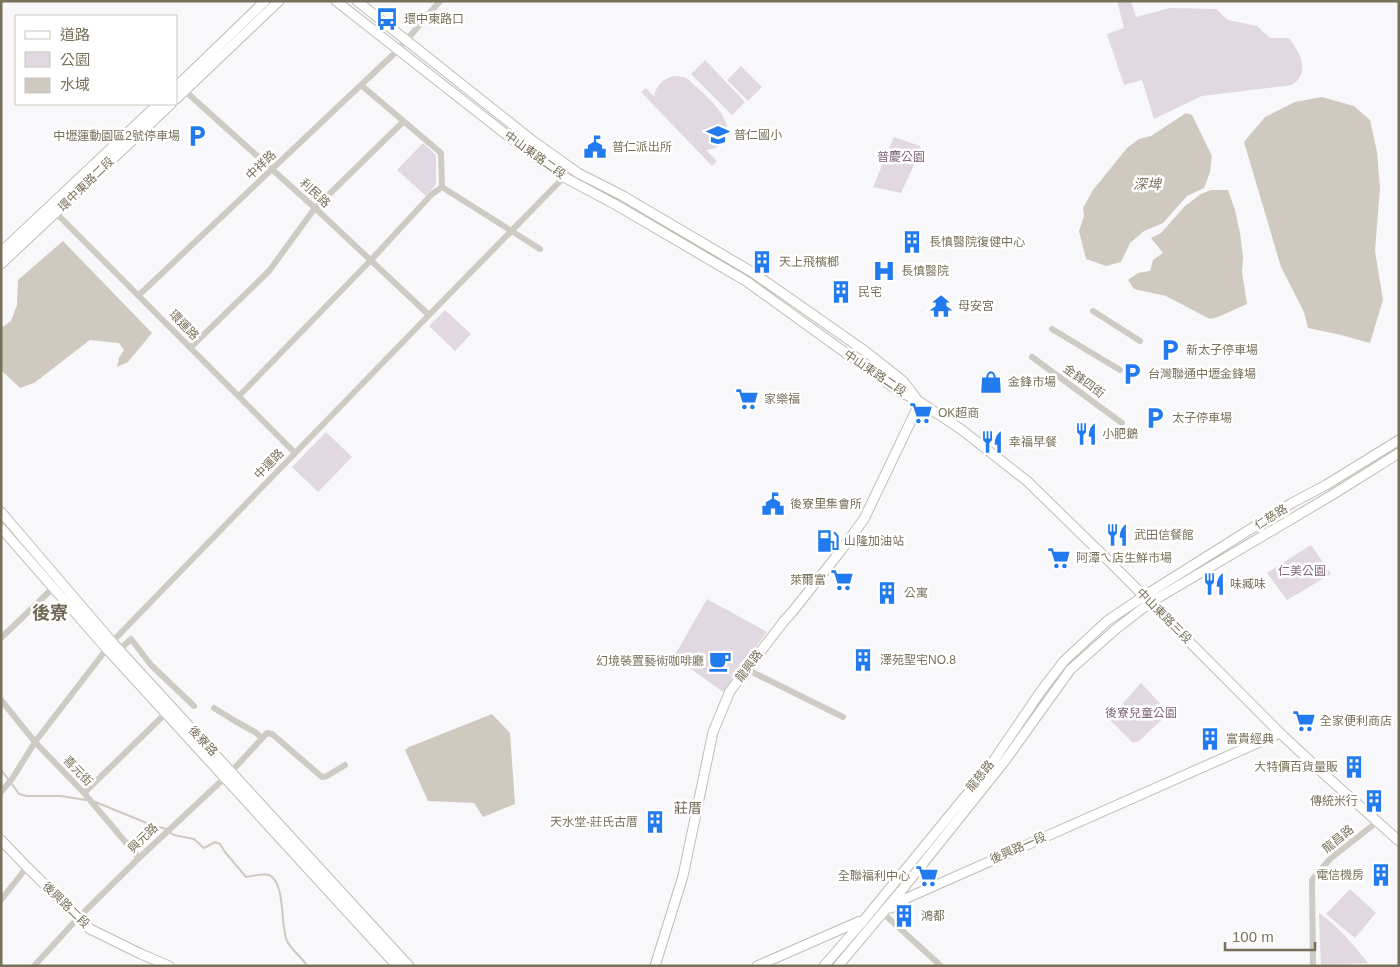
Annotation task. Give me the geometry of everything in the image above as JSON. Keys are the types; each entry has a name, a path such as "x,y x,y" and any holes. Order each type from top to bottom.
{"street":[{"path":"181,89 265,1"},
{"path":"181,89 279,1"},
{"name":"中山東路二段","path":"336,1 526,150 564,177 618,206 746,281 897,390 920,402"},
{"name":"中山東路二段","path":"357,1 532,141 572,169 623,196 752,272 865,351 902,381 920,402"},
{"name":"中祥路","path":"139,295 398,50 440,1"},
{"path":"361,85 441,153 442,187"},
{"name":"利民路","path":"181,89 315,208 429,314"},
{"name":"環中東路二段","path":"1,252 157,105"},
{"name":"環中東路二段","path":"1,264 170,105"},
{"path":"190,348 269,271 315,208 404,122"},
{"name":"中運路","path":"1,792 35,742 109,645 572,169"},
{"path":"442,187 540,248"},
{"path":"239,396 432,194 442,187"},
{"name":"環運路","path":"56,213 295,453"},
{"path":"1092,311 1140,341"},
{"path":"1052,329 1120,370"},
{"name":"金鋒四街","path":"1032,357 1122,423"},
{"name":"中山東路三段","path":"920,402 980,443 1027,481 1111,562 1280,732 1399,841"},
{"name":"龍興路","path":"655,966 683,876 713,732 730,691 864,519 920,402"},
{"name":"仁慈路","path":"1147,599 1235,539 1399,440"},
{"name":"仁慈路","path":"1147,599 1242,548 1399,453"},
{"name":"後寮路","path":"1,512 166,713 228,774 397,966"},
{"name":"後寮路","path":"1,528 53,588 109,645"},
{"path":"1235,539 1242,548"},
{"path":"1,638 53,588"},
{"name":"龍慈路","path":"824,966 990,766 1041,690 1064,662 1108,621 1147,599"},
{"name":"龍慈路","path":"838,966 884,913 1004,762 1070,670 1147,599"},
{"path":"116,653 131,639 150,665 194,706"},
{"name":"後寮路","path":"116,653 409,966"},
{"path":"746,669 843,717"},
{"path":"1041,690 1050,698"},
{"name":"喜元街","path":"1,700 35,742 84,792 139,858"},
{"path":"214,708 262,738"},
{"path":"84,792 166,713"},
{"name":"後興路一段","path":"757,966 884,913 916,894 1280,732"},
{"name":"興元路","path":"34,966 78,918 228,774 267,733 272,734 322,777 345,765"},
{"name":"龍昌路","path":"1313,966 1312,880 1330,859 1377,822"},
{"name":"後興路二段","path":"1,840 90,929 169,966"},
{"path":"1,900 26,867"},
{"path":"884,913 941,966"}],"green space":[{"path":"1117,1 1131,1 1136,17 1170,8 1216,9 1228,20 1257,26 1270,38 1289,38 1302,62 1301,74 1292,85 1202,96 1154,119 1142,80 1124,85 1107,34 1124,28"},
{"path":"705,60 745,102 732,115 691,74"},
{"path":"741,66 762,87 748,101 727,80"},
{"path":"674,76 684,77 689,80 716,106 726,122 727,130 722,143 717,147 706,150 717,161 712,166 641,92 646,88 654,97 660,84"},
{"name":"普慶公園","path":"894,137 920,146 921,150 901,193 873,187"},
{"path":"423,143 436,155 436,184 426,196 397,170"},
{"path":"445,310 471,334 455,351 429,326"},
{"path":"326,432 352,457 318,492 292,467"},
{"name":"仁美公園","path":"1311,545 1331,574 1287,600 1267,573"},
{"path":"707,599 767,632 723,692 691,669 671,662"},
{"name":"後寮兒童公園","path":"1141,683 1169,713 1139,741 1133,743 1109,719"},
{"path":"1350,889 1376,913 1355,938 1326,914"},
{"path":"1319,913 1339,930 1368,963 1321,965"}],"water":[{"path":"1322,97 1354,106 1370,120 1377,152 1380,188 1375,251 1383,300 1370,343 1308,328 1304,312 1281,267 1244,142 1265,117 1295,102"},
{"name":"深埤","path":"1186,113 1192,115 1212,156 1210,172 1204,188 1187,196 1163,223 1144,231 1130,243 1121,262 1106,266 1086,259 1079,231 1084,216 1083,208 1093,190 1127,148 1139,139 1151,136"},
{"name":"深埤","path":"1211,190 1228,190 1235,210 1240,233 1243,257 1242,272 1247,304 1210,319 1166,296 1134,289 1128,280 1138,273 1150,271 1153,260 1163,253 1151,238 1161,233 1185,206 1201,194"},
{"path":"63,241 152,333 128,362 117,367 119,358 124,350 119,343 90,340 34,383 20,388 1,370 1,328 11,321 17,305 18,280"},
{"path":"492,714 510,733 515,804 483,817 474,803 428,801 405,750"}],"waterway":[{"path":"1,770 9,780"},
{"path":"12,784 19,794 27,796 61,796 86,800"},
{"path":"93,801 166,829"},
{"path":"169,832 174,835 194,839 204,848 215,842 220,844 246,877 267,874 274,879 280,895 287,941 307,966"}],"place":[{"name":"環中東路口","path":"387,19"},
{"name":"普仁國小","path":"718,135"},
{"name":"中壢運動園區2號停車場","path":"197,136"},
{"name":"普仁派出所","path":"595,147"},
{"name":"長慎醫院復健中心","path":"912,242"},
{"name":"天上飛檳榔","path":"762,262"},
{"name":"長慎醫院","path":"884,271"},
{"name":"民宅","path":"841,292"},
{"name":"母安宮","path":"941,306"},
{"name":"新太子停車場","path":"1170,350"},
{"name":"台灣聯通中壢金鋒場","path":"1132,374"},
{"name":"金鋒市場","path":"991,382"},
{"name":"家樂福","path":"747,399"},
{"name":"OK超商","path":"921,413"},
{"name":"太子停車場","path":"1155,418"},
{"name":"小肥鵝","path":"1086,434"},
{"name":"幸福早餐","path":"992,442"},
{"name":"後寮里集會所","path":"773,504"},
{"name":"武田信餐館","path":"1117,535"},
{"name":"山隆加油站","path":"828,541"},
{"name":"阿潭ㄟ店生鮮市場","path":"1059,558"},
{"name":"萊爾富","path":"842,580"},
{"name":"味臧味","path":"1214,584"},
{"name":"公寓","path":"887,593"},
{"name":"澤苑聖宅NO.8","path":"863,660"},
{"name":"幻境裝置藝術咖啡廳","path":"720,661"},
{"name":"全家便利商店","path":"1304,721"},
{"name":"富貴經典","path":"1210,739"},
{"name":"大特價百貨量販","path":"1354,767"},
{"name":"傳統米行","path":"1374,801"},
{"name":"天水堂-莊氏古厝","path":"655,822"},
{"name":"電信機房","path":"1381,875"},
{"name":"全聯福利中心","path":"927,876"},
{"name":"鴻都","path":"904,916"}],"district":[{"name":"後寮","path":"50,613"},
{"name":"莊厝","path":"688,808"}]}
